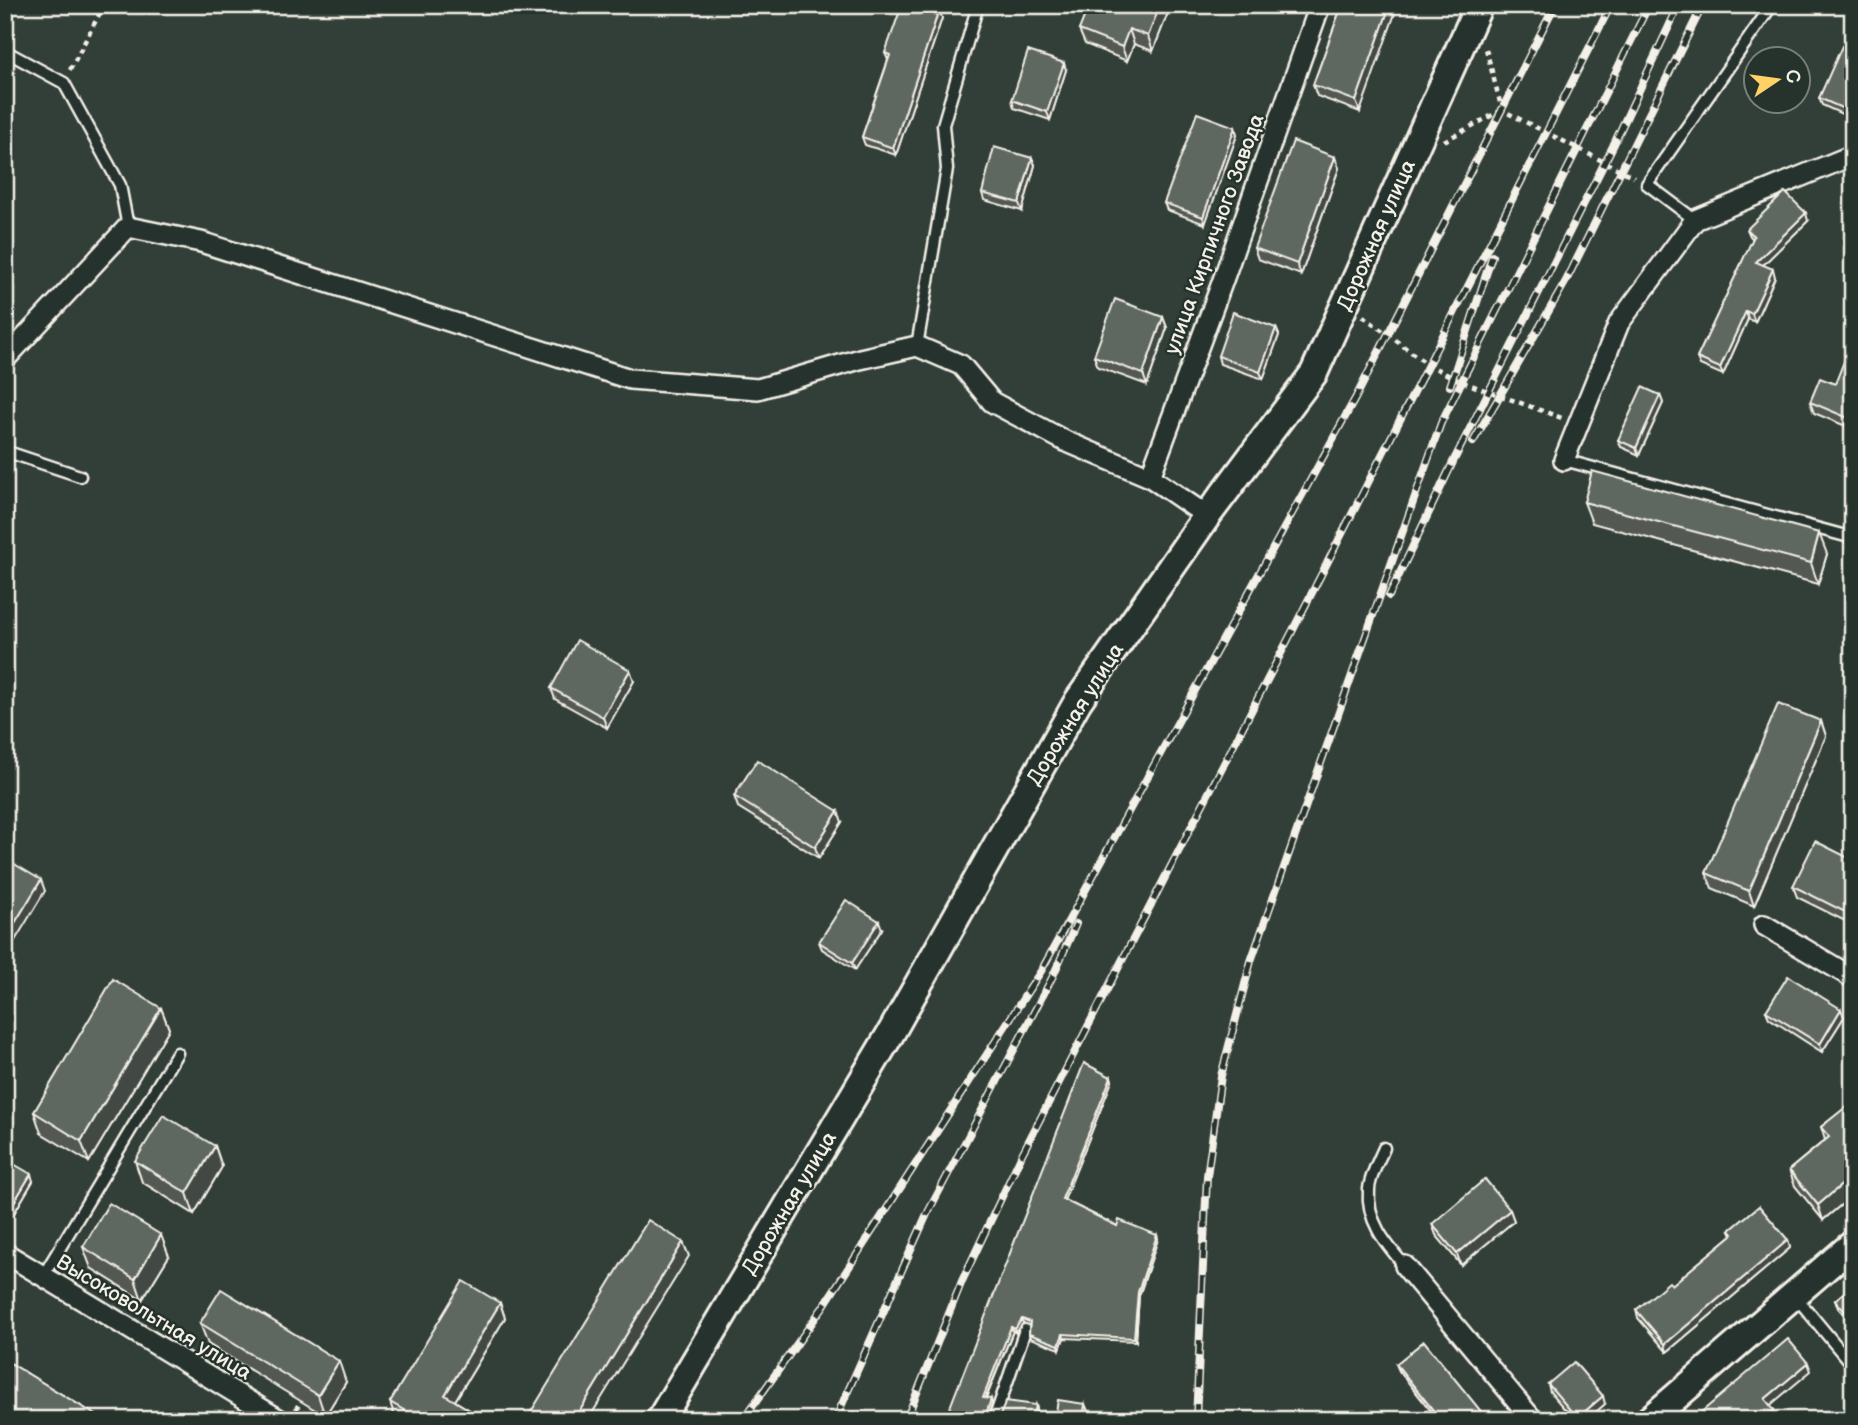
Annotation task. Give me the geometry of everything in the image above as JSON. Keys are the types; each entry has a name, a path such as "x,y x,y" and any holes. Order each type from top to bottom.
{"street":[{"name":"улица Кирпичного Завода","path":"1150,477 1320,5"},
{"name":"Дорожная улица","path":"660,1420 892,1031 1078,701 1207,516 1314,373 1479,5"},
{"path":"1564,460 1619,323 1695,220 1853,155"},
{"path":"5,359 128,227 201,242 630,379 758,389 860,359 917,346 961,365 992,402 1065,441 1150,477 1207,516"},
{"path":"1764,925 1853,978"},
{"path":"1649,1420 1853,1244"},
{"name":"Высоковольтная улица","path":"5,1254 280,1420"},
{"path":"1405,1266 1533,1420"}],"lane":[{"path":"917,346 947,169 943,125 978,5"},
{"path":"1695,220 1647,184 1772,5"},
{"path":"5,51 64,83 120,185 128,227"},
{"path":"5,451 80,476"},
{"path":"1564,460 1853,538"},
{"path":"43,1276 177,1052"},
{"path":"1384,1148 1368,1187 1370,1206 1379,1235 1405,1266"},
{"path":"1793,1294 1853,1366"},
{"path":"994,1420 1026,1330"}],"path":[{"path":"64,83 104,5"},
{"path":"1486,48 1502,110 1647,184"},
{"path":"1410,159 1502,110"},
{"path":"1373,323 1427,365 1452,378 1578,425"}],"building":[{"path":"902,5 926,5 939,10 893,148 862,137 890,55 885,53"},
{"path":"1089,5 1097,5 1114,12 1117,5 1160,5 1148,36 1129,29 1122,47 1079,30"},
{"path":"1342,5 1390,5 1356,101 1313,85"},
{"path":"1842,46 1853,51 1853,113 1819,98"},
{"path":"1028,51 1064,63 1047,112 1012,100"},
{"path":"1197,113 1235,127 1203,217 1164,203"},
{"path":"1293,141 1335,157 1297,264 1254,248"},
{"path":"994,147 1032,158 1019,203 982,193"},
{"path":"1785,192 1806,213 1756,262 1773,269 1752,314 1746,311 1720,368 1697,358 1754,236 1747,229"},
{"path":"1115,299 1163,317 1143,374 1094,356"},
{"path":"1233,312 1276,328 1260,372 1218,356"},
{"path":"1847,354 1853,357 1853,420 1810,402 1820,378 1835,384"},
{"path":"1642,387 1660,395 1636,448 1618,440"},
{"path":"1592,471 1819,533 1811,563 1584,502"},
{"path":"577,640 630,670 603,717 551,688"},
{"path":"1778,704 1821,721 1749,891 1706,873"},
{"path":"757,760 838,811 815,847 734,796"},
{"path":"1815,841 1853,860 1853,916 1793,886"},
{"path":"11,862 41,880 5,939 5,873"},
{"path":"846,900 879,921 852,963 819,942"},
{"path":"1788,976 1841,1009 1820,1044 1766,1011"},
{"path":"113,979 161,1008 81,1141 34,1112"},
{"path":"1084,1063 1111,1077 1062,1199 1117,1226 1119,1220 1157,1235 1138,1292 1134,1338 1063,1334 1059,1345 1029,1334 1030,1322 1022,1319 1015,1329 1011,1327 983,1398 991,1399 985,1417 988,1420 945,1420"},
{"path":"1852,1102 1853,1175 1818,1205 1789,1170 1829,1137 1821,1127"},
{"path":"163,1115 215,1146 187,1193 135,1161"},
{"path":"5,1159 31,1174 8,1212 5,1211"},
{"path":"1485,1179 1510,1210 1457,1254 1432,1224"},
{"path":"109,1203 161,1235 135,1279 83,1247"},
{"path":"1759,1206 1788,1240 1665,1344 1636,1310 1669,1282 1672,1285 1733,1234 1730,1230"},
{"path":"648,1220 683,1242 574,1420 526,1420"},
{"path":"463,1281 500,1303 445,1395 486,1420 410,1420 412,1415 390,1402"},
{"path":"1853,1285 1853,1321 1835,1300"},
{"path":"221,1289 339,1361 318,1395 200,1323"},
{"path":"1788,1339 1808,1363 1765,1399 1774,1410 1763,1420 1692,1420"},
{"path":"1424,1341 1488,1420 1441,1420 1396,1364"},
{"path":"5,1360 104,1420 22,1420 5,1409"},
{"path":"1574,1362 1603,1396 1577,1418 1548,1384"},
{"path":"1058,1400 1085,1404 1083,1420 1058,1420 1055,1417"},
{"path":"1006,1401 1036,1405 1033,1420 998,1420"}],"railway":[{"path":"743,1420 823,1307 1041,971 1356,397 1555,5"},
{"path":"906,1420 962,1281 1022,1154 1293,630 1611,5"},
{"path":"1196,1420 1207,1176 1221,1076 1251,961 1441,423 1649,5"},
{"path":"1389,596 1454,460 1613,146 1679,5"},
{"path":"1473,442 1566,281 1703,5"},
{"path":"1450,386 1492,256"},
{"path":"835,1420 927,1214 1053,976 1076,924"}]}
